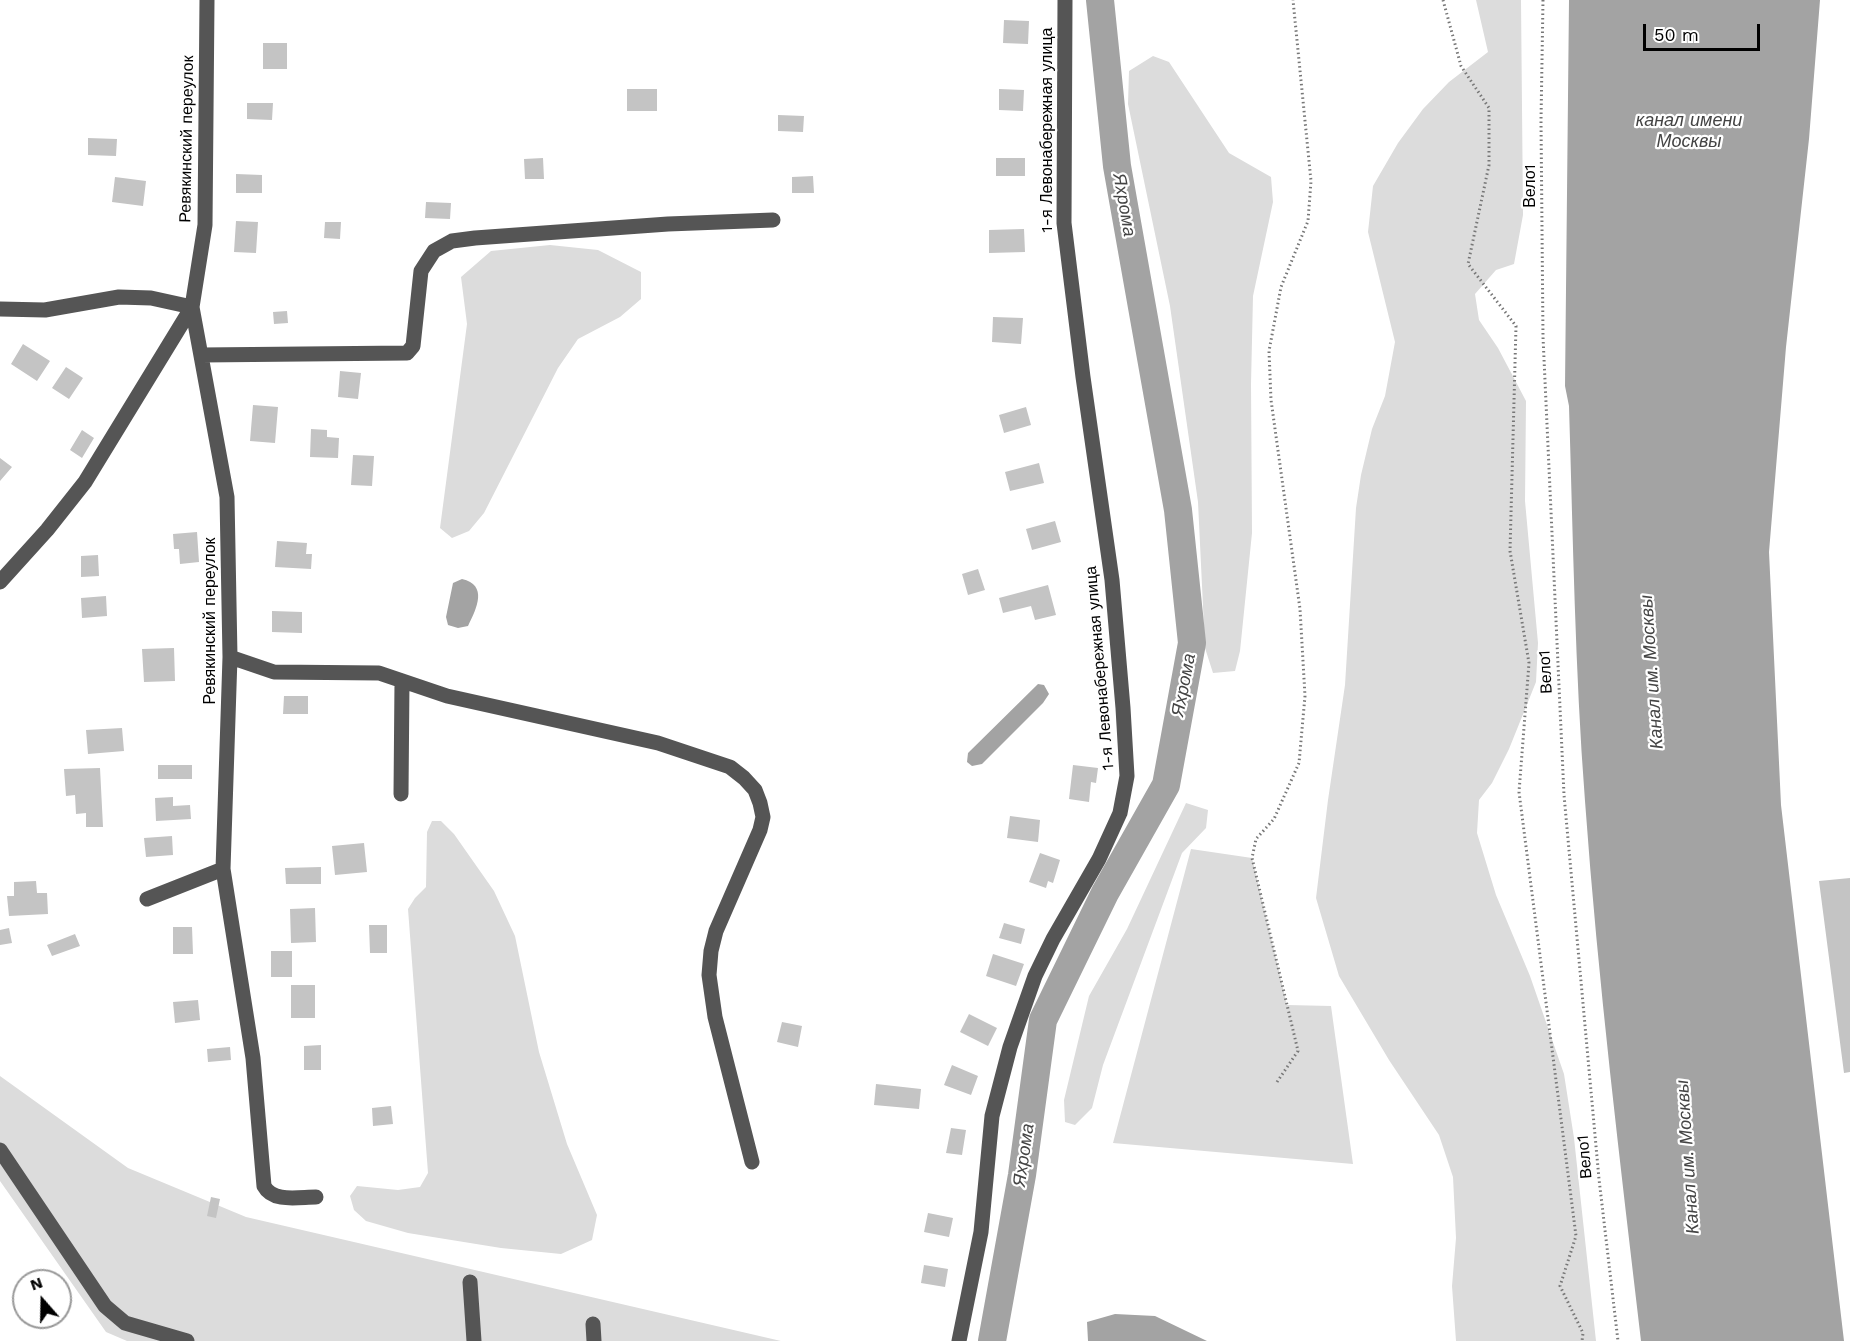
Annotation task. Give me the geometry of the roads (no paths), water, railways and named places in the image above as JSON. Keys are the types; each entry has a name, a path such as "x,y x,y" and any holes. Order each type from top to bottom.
{"street":[{"name":"Ревякинский переулок","path":"207,0 205,225 192,307 227,497 230,657 224,869 253,1058 264,1186 268,1194 277,1197 316,1197"},
{"name":"1-я Левонабережная улица","path":"959,1341 981,1232 992,1116 1010,1047 1035,976 1053,939 1099,860 1120,813 1127,776 1112,580 1084,388 1064,223 1065,0"},
{"path":"201,355 406,354 413,346 421,271 434,251 452,241 668,224 773,220"},
{"path":"0,309 45,310 119,297 151,298 192,307 85,482 47,530 0,582"},
{"path":"230,657 274,672 379,673 447,696 658,743 730,767 744,778 754,790 763,817 760,830 716,931 708,975 715,1017 752,1162"},
{"path":"401,794 402,681"},
{"path":"147,899 224,869"},
{"path":"0,1150 105,1306 124,1323 187,1341"},
{"path":"470,1282 474,1341"},
{"path":"593,1324 594,1341"}],"water":[{"name":"канал имени Москвы","path":"1569,0 1820,0 1809,139 1786,347 1769,552 1781,805 1844,1341 1641,1341 1596,936 1579,702 1569,406 1565,386"},
{"path":"462,579 475,586 478,598 475,612 468,626 458,628 448,625 446,617 453,583"},
{"path":"1038,684 1044,685 1049,694 1043,703 982,764 972,766 967,762 968,753"},
{"path":"1115,1314 1155,1316 1207,1341 1088,1341 1087,1322"}],"waterway":[{"name":"Яхрома","path":"992,1341 1022,1175 1043,1020 1105,893 1166,785 1192,643 1178,510 1117,166 1100,0"}],"water label":[{"name":"Канал им. Москвы","path":"1652,672"},
{"name":"Канал им. Москвы","path":"1688,1157"}]}
